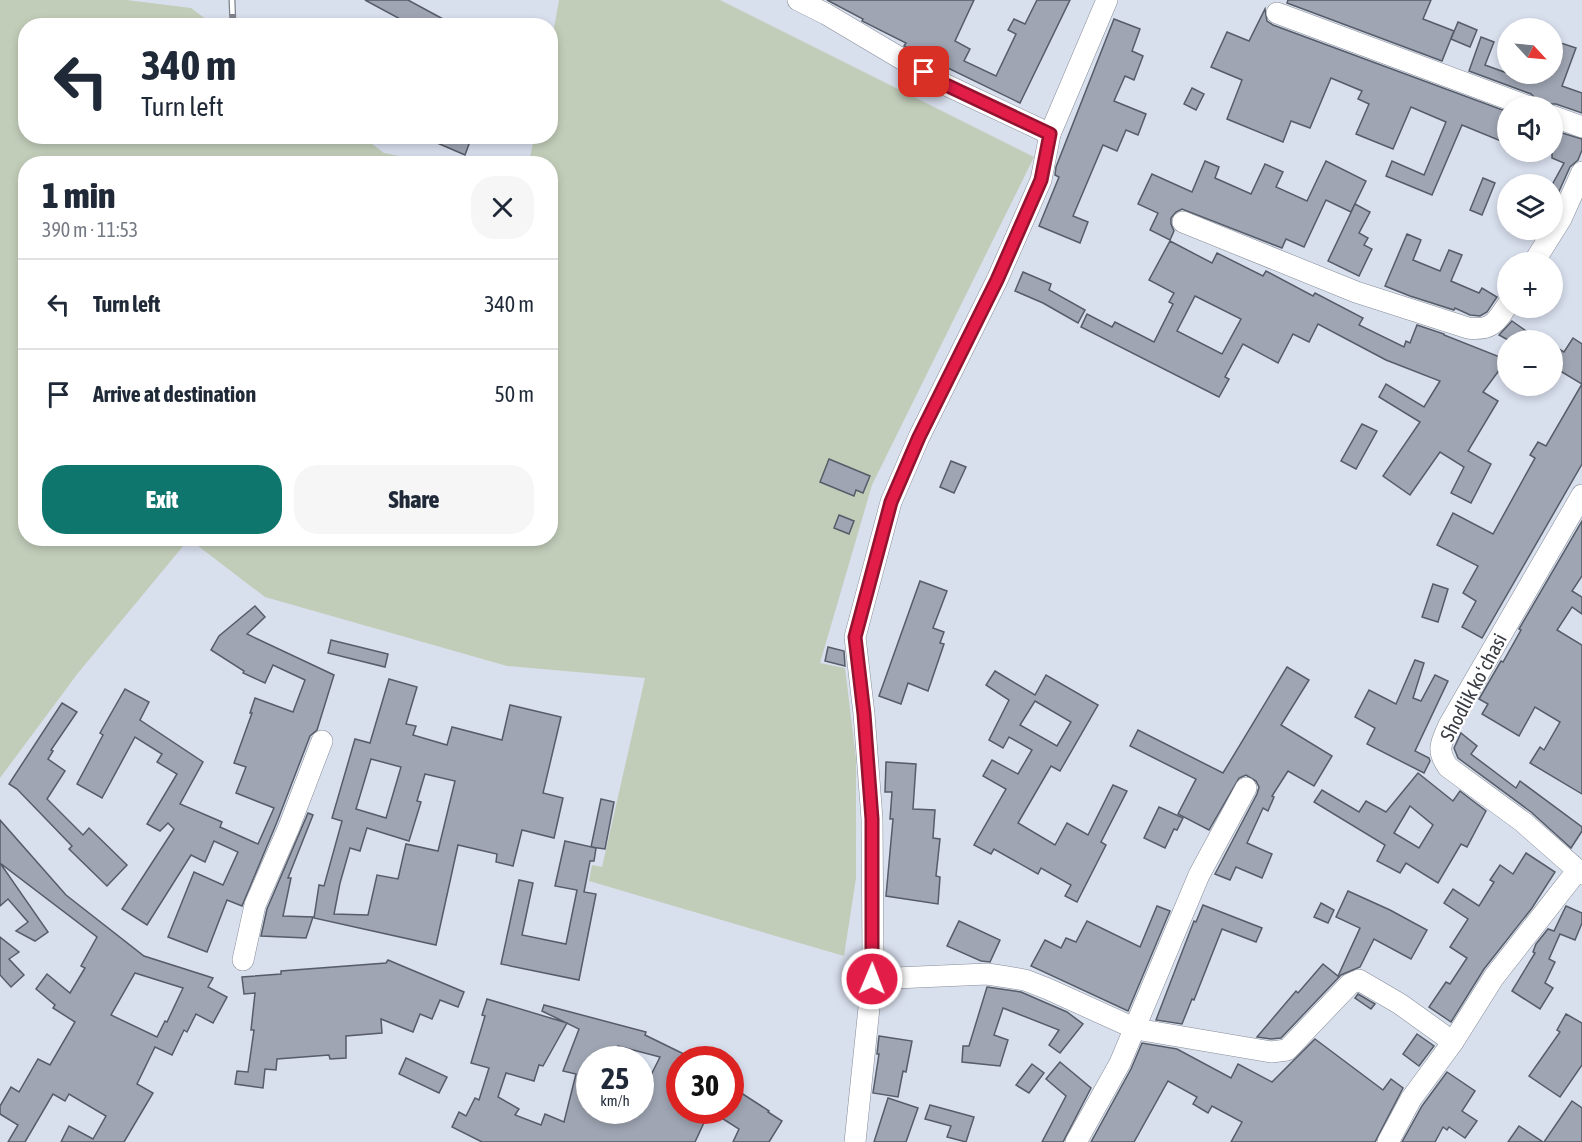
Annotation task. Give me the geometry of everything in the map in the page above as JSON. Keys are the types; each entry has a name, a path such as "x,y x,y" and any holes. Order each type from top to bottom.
{"street":[{"path":"798,0 826,14 944,84 1050,134"},
{"path":"855,1142 872,979 872,819 855,637 891,502 919,437 997,280 1041,180 1050,134 1107,0"},
{"path":"1277,13 1500,96"},
{"path":"1563,120 1582,127"},
{"path":"1540,252 1561,219 1582,172"},
{"path":"1184,222 1356,292 1468,328 1490,327 1497,318"},
{"name":"Shodlik koʻchasi","path":"1388,1142 1411,1099 1453,1042 1494,977 1580,872 1523,822 1448,767 1441,757 1440,746 1449,725 1582,495"},
{"path":"243,960 255,905 322,741"},
{"path":"1076,1142 1120,1063 1199,875 1246,788"},
{"path":"872,979 987,974 1025,980 1136,1029 1271,1052 1287,1050 1350,984 1359,980 1366,982 1400,1004 1453,1042"}],"green space":[{"path":"0,0 126,0 191,8 205,18 18,18 18,144 372,144 384,153 399,156 18,156 18,546 183,546 78,673 0,778"},
{"path":"559,0 720,0 1034,157 872,485 820,663 845,668 856,758 856,878 844,956 589,881 592,865 602,867 645,678 507,666 265,597 198,546 558,546 558,156 530,156 533,144 558,144 558,18 556,18"}],"building":[{"path":"365,0 408,0 441,18 398,18"},
{"path":"827,0 974,0 955,41 970,49 964,61 996,76 1016,34 1008,30 1014,19 1025,24 1037,0 1070,0 1020,103 917,53 904,46 906,43"},
{"path":"1288,0 1431,0 1423,19 1454,31 1442,61 1287,3"},
{"path":"1265,9 1267,21 1273,25 1497,108 1497,139 1462,125 1432,195 1386,176 1392,161 1424,175 1446,122 1411,107 1393,149 1356,134 1369,104 1358,99 1362,91 1331,78 1310,128 1291,121 1283,142 1227,119 1242,80 1211,67 1227,32 1249,41"},
{"path":"1114,19 1140,29 1132,51 1143,56 1134,80 1125,76 1114,101 1146,114 1138,135 1126,130 1117,151 1103,145 1073,216 1088,222 1080,243 1039,226 1059,177 1055,175 1056,167"},
{"path":"1458,22 1477,30 1470,47 1451,39"},
{"path":"1481,37 1494,42 1485,65 1497,69 1497,81 1469,71"},
{"path":"1563,44 1576,48 1563,83"},
{"path":"1504,84 1563,84 1562,86 1582,93 1582,113 1563,106 1563,96 1533,96"},
{"path":"1192,88 1204,94 1196,110 1184,104"},
{"path":"1563,133 1582,139 1582,150 1578,160 1570,167 1563,183 1563,174 1558,174 1564,163 1562,162"},
{"path":"440,144 469,144 465,155"},
{"path":"1205,161 1219,167 1215,178 1251,194 1265,164 1283,172 1276,187 1307,201 1326,161 1366,181 1351,212 1326,200 1304,247 1286,239 1282,248 1182,209 1171,218 1174,231 1170,240 1150,230 1158,213 1138,204 1152,174 1192,192"},
{"path":"1483,178 1495,183 1482,215 1470,210"},
{"path":"1355,204 1370,212 1359,233 1368,238 1364,245 1372,249 1359,276 1328,261"},
{"path":"1407,234 1421,240 1413,260 1440,271 1449,250 1462,255 1451,281 1479,293 1482,288 1497,297 1487,312 1480,316 1470,315 1455,308 1454,310 1385,286"},
{"path":"1170,241 1212,263 1217,253 1263,276 1266,271 1313,296 1315,293 1363,318 1359,325 1404,347 1406,341 1410,343 1417,325 1497,356 1497,373 1483,392 1498,401 1468,451 1491,464 1471,503 1451,493 1464,467 1440,452 1410,495 1383,476 1420,422 1379,397 1386,384 1424,407 1440,381 1386,360 1318,324 1309,342 1293,334 1278,363 1243,344 1225,377 1229,379 1219,397 1081,327 1087,314 1112,327 1115,322 1154,342 1173,304 1169,302 1174,293 1149,280","holes":["1195,296 1241,319 1222,354 1177,331"]},
{"path":"1023,272 1051,284 1049,290 1085,310 1078,323 1043,303 1015,291"},
{"path":"1512,321 1525,330 1504,330"},
{"path":"1573,338 1582,344 1582,384 1563,373 1564,352"},
{"path":"1582,384 1582,464 1482,638 1462,627 1476,601 1463,593 1478,566 1437,545 1453,513 1493,534 1535,458 1530,455 1538,442 1546,446"},
{"path":"1362,424 1377,431 1356,469 1341,461"},
{"path":"829,459 870,476 863,493 856,490 854,496 820,482"},
{"path":"951,461 966,467 954,493 940,487"},
{"path":"839,515 854,521 849,534 834,528"},
{"path":"1582,521 1582,576 1572,591 1582,597 1582,614 1572,607 1557,630 1582,645 1582,794 1530,763 1540,747 1544,750 1560,722 1535,707 1519,736 1482,714 1488,704 1479,699 1501,661 1503,662 1521,630 1519,629"},
{"path":"920,581 947,591 933,628 944,632 940,643 944,644 928,691 908,683 901,704 879,696"},
{"path":"1433,584 1448,589 1438,622 1422,617"},
{"path":"255,606 265,617 247,634 334,675 317,730 310,736 242,906 227,900 207,952 168,937 194,872 223,885 238,852 214,841 205,862 191,855 147,925 122,909 174,829 168,823 160,831 147,824 177,774 157,762 162,754 135,737 102,798 77,784 103,735 100,733 125,689 149,702 140,720 203,762 180,804 222,822 220,827 258,844 274,808 236,793 246,767 234,763 255,698 293,712 305,680 273,665 265,683 243,673 244,671 211,650 219,636"},
{"path":"331,640 388,654 385,667 328,653"},
{"path":"828,647 844,651 845,666 825,661"},
{"path":"1415,660 1424,663 1413,698 1421,701 1435,675 1448,681 1415,751 1429,758 1430,761 1424,773 1367,744 1375,728 1355,717 1369,690 1396,704"},
{"path":"1287,667 1309,680 1281,725 1332,756 1314,786 1288,771 1272,796 1274,797 1268,811 1263,808 1247,843 1272,854 1262,878 1236,867 1230,880 1215,874 1257,794 1259,787 1256,781 1246,775 1239,778 1209,830 1178,814 1196,779 1130,746 1138,730 1223,773"},
{"path":"995,671 1035,695 1046,675 1098,705 1060,771 1051,766 1018,823 1055,845 1067,823 1088,835 1113,785 1127,791 1101,842 1106,845 1077,902 1065,896 1071,885 1041,868 1038,874 994,849 991,854 974,845 1006,789 983,776 992,760 1018,774 1032,750 1009,737 1003,748 989,740 1009,700 986,685","holes":["1035,701 1071,722 1057,746 1020,725"]},
{"path":"389,679 417,687 406,724 416,726 413,735 447,745 452,727 502,740 510,705 561,717 543,793 563,798 554,838 522,830 513,866 496,862 497,854 458,845 436,945 314,918 319,885 324,886 342,821 332,818 355,739 370,743","holes":["371,759 401,767 386,818 356,809","425,774 455,781 438,851 406,844 398,879 377,875 368,915 334,914 350,848 360,851 367,828 409,841 421,802 417,801"]},
{"path":"62,703 77,712 51,750 53,751 48,759 65,771 47,799 83,835 89,828 127,865 107,886 69,849 72,846 17,789 9,784"},
{"path":"1461,733 1477,746 1471,754 1516,788 1520,781 1582,827 1582,831 1571,848 1531,812 1458,758 1454,748"},
{"path":"886,762 916,764 913,809 935,810 933,838 940,839 936,876 940,877 938,904 886,896 893,819 890,819 892,792 885,792"},
{"path":"1418,773 1453,801 1460,791 1486,811 1467,847 1461,844 1438,883 1406,863 1400,873 1377,861 1385,845 1314,802 1322,790 1359,812 1366,801 1386,812","holes":["1410,806 1433,825 1419,848 1394,833"]},
{"path":"601,799 614,802 605,849 591,847"},
{"path":"1159,807 1183,818 1177,830 1174,829 1165,848 1144,838"},
{"path":"308,813 313,815 288,878 291,878 283,916 313,917 306,938 261,936 267,909"},
{"path":"0,820 66,895 144,956 213,978 208,987 227,997 213,1023 196,1014 187,1032 184,1030 172,1055 155,1047 137,1084 153,1093 124,1142 61,1142 69,1126 93,1139 106,1116 69,1094 65,1101 53,1094 25,1142 8,1142 18,1125 0,1114 0,1106 11,1087 19,1092 38,1059 50,1065 75,1022 53,1008 55,1005 36,989 47,974 70,993 85,968 81,966 97,937 0,863","holes":["135,973 183,988 167,1022 165,1021 157,1037 111,1015"]},
{"path":"565,841 596,848 594,861 590,861 584,892 596,894 579,980 501,964 519,880 533,883 522,935 566,944 577,890 555,886"},
{"path":"1526,853 1555,872 1532,908 1484,969 1451,1022 1429,1007 1446,982 1450,984 1467,958 1450,947 1468,919 1444,903 1453,889 1479,906 1494,882 1490,880 1500,865 1513,874"},
{"path":"0,863 48,932 35,941 16,931 28,922 8,899 0,906"},
{"path":"1348,891 1427,930 1411,959 1374,939 1360,967 1341,975 1281,1038 1257,1037 1296,991 1298,993 1323,964 1338,976 1360,928 1336,917"},
{"path":"1321,903 1334,910 1328,923 1314,917"},
{"path":"1203,905 1262,928 1256,942 1222,929 1182,1024 1156,1020 1194,921 1196,922"},
{"path":"1157,906 1170,911 1128,1011 1031,966 1045,940 1061,948 1066,938 1076,942 1087,921 1140,947"},
{"path":"1566,906 1582,913 1582,923 1575,940 1560,934 1549,959 1555,962 1545,983 1553,988 1540,1009 1512,991 1535,953 1533,952 1536,944 1548,929 1554,931"},
{"path":"959,921 1000,940 990,962 981,961 947,946"},
{"path":"0,937 19,952 9,959 24,975 11,987 0,975"},
{"path":"388,960 464,992 458,1007 440,1000 432,1019 420,1014 413,1032 381,1019 382,1033 346,1036 346,1058 330,1059 329,1055 277,1059 276,1070 265,1069 263,1088 235,1084 237,1071 248,1072 254,1030 251,1030 255,993 244,994 242,977 281,974 281,971 386,963"},
{"path":"987,987 1021,992 1067,1012 1083,1024 1060,1053 1049,1045 1059,1030 1003,1008 994,1035 1008,1040 1000,1066 962,1062 963,1046 969,1046"},
{"path":"1358,994 1375,1004 1371,1009 1355,998"},
{"path":"487,999 566,1023 542,1011 544,1005 646,1032 645,1035 667,1046 666,1124 703,1124 695,1142 482,1142 452,1127 459,1112 466,1116 475,1098 479,1100 489,1068 471,1063 485,1016 482,1015","holes":["567,1023 579,1029 563,1071 576,1074 564,1122 545,1114 541,1125 515,1115 519,1109 498,1097 506,1073 534,1081 539,1065 543,1066"]},
{"path":"1566,1014 1582,1023 1582,1065 1560,1097 1529,1076 1560,1032 1557,1030"},
{"path":"1417,1034 1434,1046 1419,1066 1403,1054"},
{"path":"879,1036 912,1041 898,1097 873,1093 879,1054 877,1054"},
{"path":"1315,1039 1383,1090 1391,1079 1403,1088 1375,1142 1231,1142 1242,1122 1212,1106 1208,1113 1193,1104 1197,1097 1168,1081 1134,1142 1091,1142 1131,1069 1142,1043 1177,1049 1231,1078 1238,1064 1272,1082"},
{"path":"406,1058 447,1077 439,1093 399,1074"},
{"path":"1060,1062 1091,1088 1063,1142 1042,1142 1066,1096 1046,1079"},
{"path":"1032,1064 1044,1073 1029,1093 1016,1085"},
{"path":"1447,1072 1475,1091 1462,1111 1477,1121 1465,1138 1449,1127 1447,1130 1443,1127 1435,1142 1402,1142 1422,1106"},
{"path":"744,1095 782,1121 769,1142 733,1142 739,1129 731,1124 744,1124"},
{"path":"888,1098 918,1108 906,1142 874,1142"},
{"path":"1572,1101 1582,1108 1582,1142 1544,1142"},
{"path":"930,1105 974,1117 966,1142 947,1137 951,1126 925,1119"},
{"path":"1519,1126 1543,1142 1508,1142"}],"railway":[{"path":"232,0 233,18"}],"route":[{"path":"872,979 872,819 855,637 891,502 919,437 997,280 1041,180 1050,134 944,84 924,72"}]}
